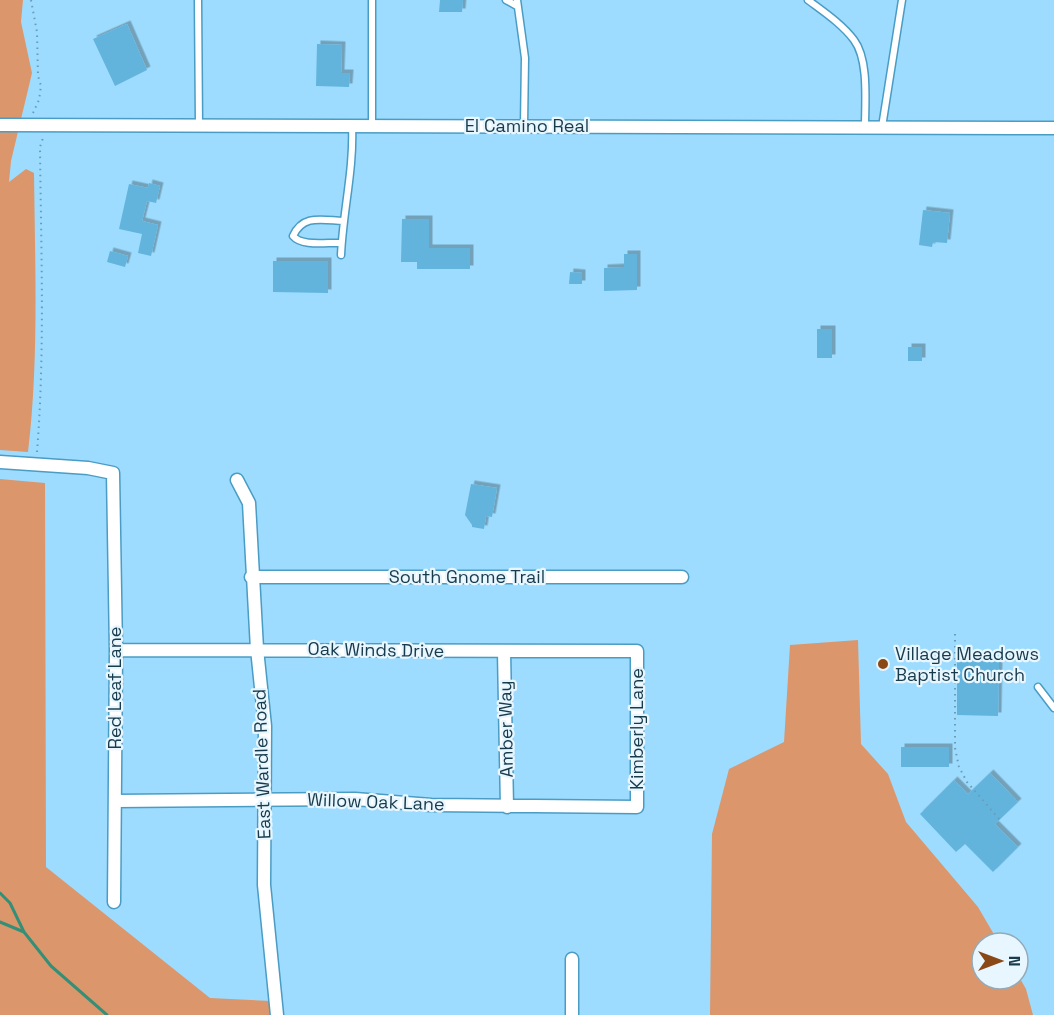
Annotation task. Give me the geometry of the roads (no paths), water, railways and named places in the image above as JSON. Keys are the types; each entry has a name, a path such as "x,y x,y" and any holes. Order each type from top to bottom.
{"street":[{"name":"El Camino Real","path":"0,125 1054,128"},
{"name":"Red Leaf Lane","path":"0,462 88,468 113,473 116,650 114,902"},
{"name":"East Wardle Road","path":"237,480 249,503 251,577 265,726 264,885 277,1015"},
{"name":"South Gnome Trail","path":"251,577 682,577"},
{"name":"Oak Winds Drive","path":"116,650 637,651"},
{"name":"Kimberly Lane","path":"637,651 637,807"},
{"name":"Amber Way","path":"504,652 507,807"},
{"name":"Willow Oak Lane","path":"115,801 355,799 431,805 637,807"},
{"path":"572,960 572,1015"}],"lane":[{"path":"198,0 199,124"},
{"path":"372,0 372,125"},
{"path":"506,0 517,3 525,58 524,126"},
{"path":"808,0 840,25 858,46 864,70 865,127"},
{"path":"882,127 902,0"},
{"path":"340,255 352,166 352,125"},
{"path":"341,243 303,242 293,236 297,228 309,220 343,221"},
{"path":"1038,687 1054,708"}],"waterway":[{"path":"0,893 10,903 24,932"},
{"path":"0,922 24,932 51,966 107,1015"}],"place":[{"name":"Village Meadows Baptist Church","path":"883,664"}]}
